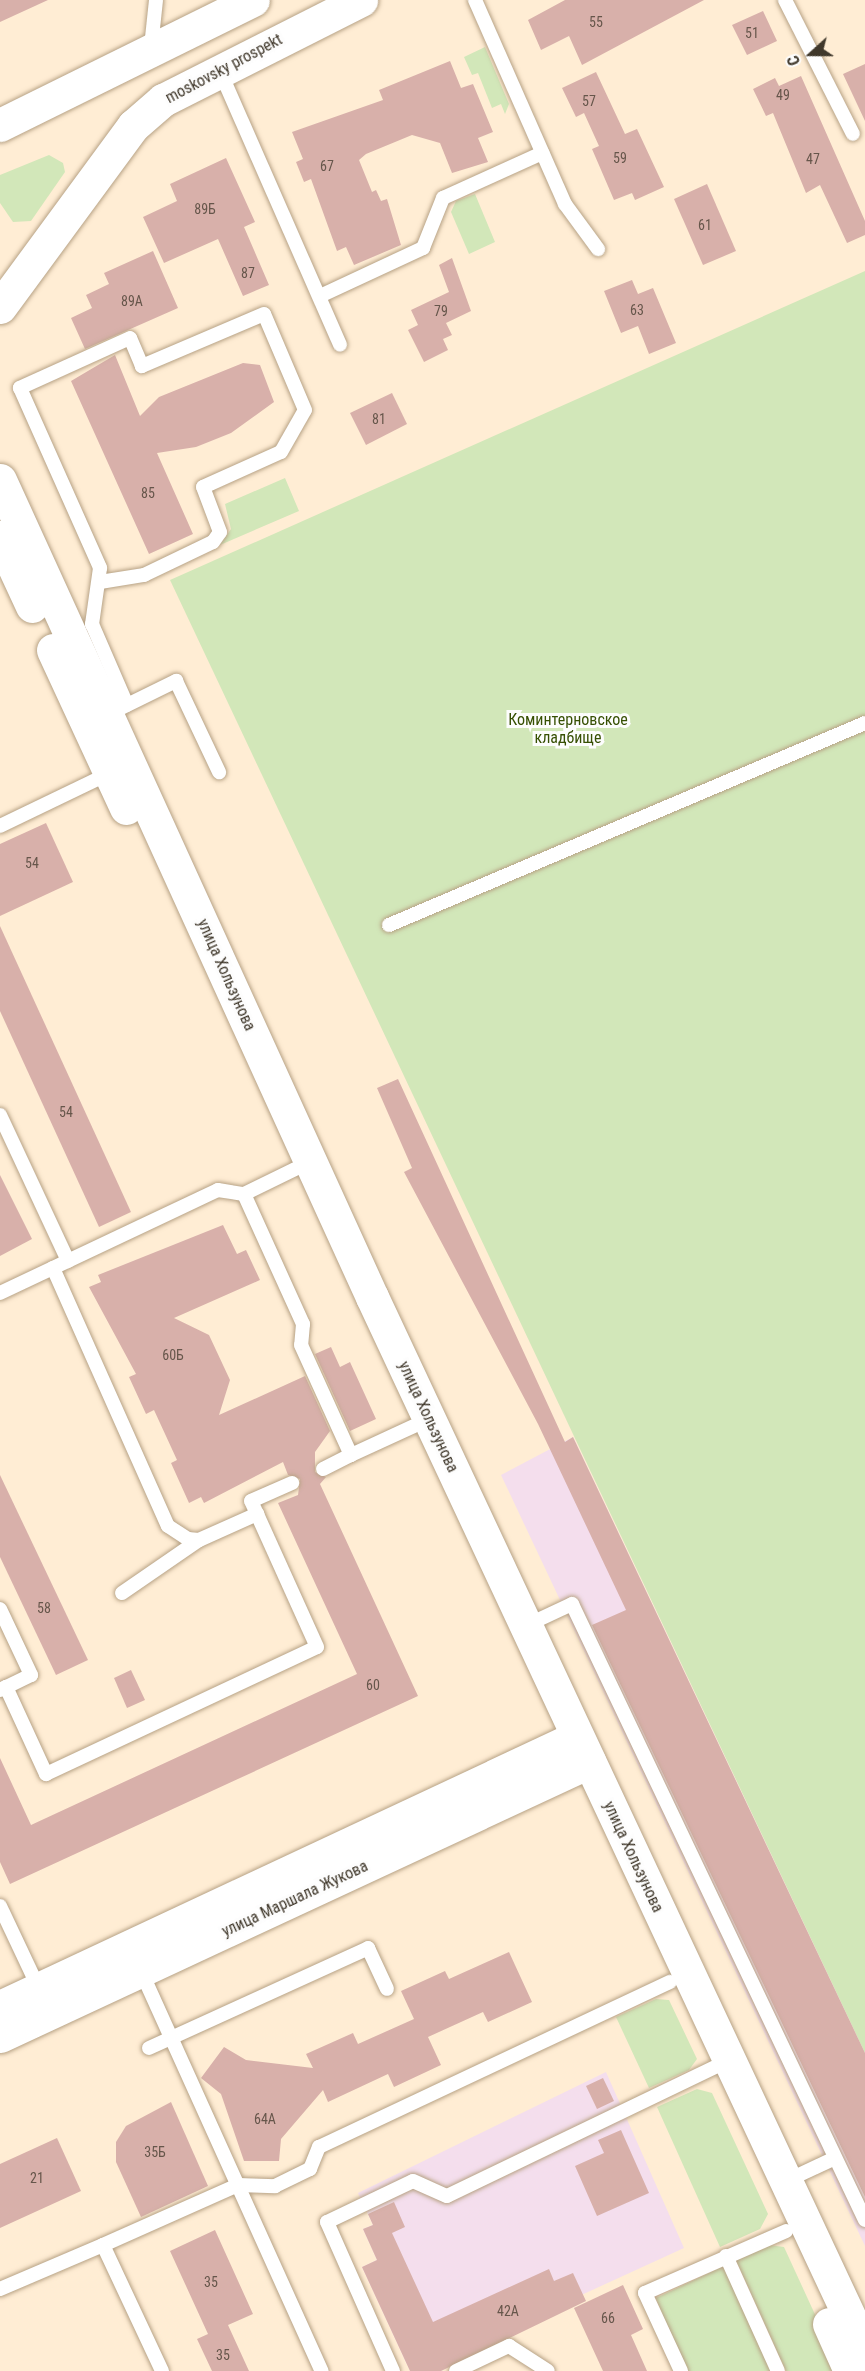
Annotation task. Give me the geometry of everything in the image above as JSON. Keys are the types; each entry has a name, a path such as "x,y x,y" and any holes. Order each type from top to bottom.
{"main road":[{"path":"0,125 152,47 253,0"},
{"name":"moskovsky prospekt","path":"0,307 133,126 163,100 219,68 361,0"},
{"name":"улица Хользунова","path":"0,480 118,709 525,1626 574,1754 670,1982 785,2181 865,2350"},
{"name":"улица Хользунова","path":"0,537 414,1426 574,1754 720,2066 786,2231 850,2371"},
{"name":"улица Маршала Жукова","path":"0,2036 141,1971 574,1754"},
{"name":"улица Маршала Жукова","path":"0,2007 574,1754"}],"lane":[{"path":"152,47 156,0"},
{"path":"475,0 565,204 598,249"},
{"path":"785,0 853,134"},
{"path":"219,68 340,345"},
{"path":"320,296 423,248 443,198 543,153"},
{"path":"100,582 144,575 213,542 220,532 203,488 281,452 305,410 264,314 142,366 130,338 20,388 100,568 100,582 92,624 118,709 176,681 219,772"},
{"path":"389,925 865,723"},
{"path":"0,826 110,773"},
{"path":"0,1115 68,1261"},
{"path":"0,1293 219,1190 244,1194 295,1169"},
{"path":"244,1194 303,1324 301,1345 351,1455"},
{"path":"53,1268 168,1526 188,1539 199,1540"},
{"path":"323,1469 414,1426"},
{"path":"0,1609 31,1675 3,1688 46,1774 317,1647 251,1501 292,1483"},
{"path":"122,1593 199,1540 257,1514"},
{"path":"525,1626 572,1604 865,2220"},
{"path":"0,1906 39,1989"},
{"path":"149,2048 368,1948 387,1989"},
{"path":"141,1971 322,2371"},
{"path":"0,2289 238,2185 275,2186 310,2169 319,2147 670,1982"},
{"path":"393,2371 327,2222 413,2181 447,2196 720,2066"},
{"path":"785,2181 835,2157"},
{"path":"681,2371 645,2293 786,2231"},
{"path":"103,2245 162,2371"},
{"path":"726,2256 778,2371"},
{"path":"456,2371 509,2346 548,2371"}],"shaded area":[{"path":"573,1437 865,2053 865,2246 501,1475"},
{"path":"606,2072 684,2248 553,2308 441,2371 410,2371 362,2267 377,2260 363,2229 373,2225 358,2193"}],"green space":[{"path":"485,47 509,104 505,114 501,104 492,108 478,73 472,75 464,57"},
{"path":"49,155 63,163 65,172 31,221 13,222 0,203 0,175"},
{"path":"475,194 495,242 469,254 451,212 456,201"},
{"name":"Коминтерновское кладбище","path":"865,271 865,2053 170,580"},
{"path":"285,478 299,511 220,545 231,529 225,504"},
{"path":"656,1999 669,2000 697,2059 689,2070 649,2088 616,2017"},
{"path":"697,2089 712,2093 768,2214 760,2229 720,2247 657,2107"},
{"path":"769,2245 784,2247 841,2371 786,2371 736,2260"},
{"path":"724,2266 771,2371 685,2371 656,2298"}],"building":[{"path":"0,0 48,0 0,22"},
{"path":"565,0 704,0 582,65 569,36 541,50 528,20"},
{"path":"763,11 777,41 747,55 732,25"},
{"path":"450,61 461,88 473,84 493,132 478,138 488,162 452,173 440,143 412,135 366,154 359,160 372,192 376,190 381,201 387,199 401,245 354,265 346,247 337,251 311,179 304,182 296,162 303,159 292,132 383,100 379,90"},
{"path":"865,64 865,121 843,74"},
{"path":"596,72 625,134 637,129 664,187 635,200 632,193 614,200 592,149 599,146 584,113 576,117 562,88"},
{"path":"801,76 865,221 865,235 847,243 820,185 806,193 773,113 766,116 753,89 775,78 779,86"},
{"path":"226,158 255,222 244,227 269,285 243,296 218,239 164,263 143,217 177,201 170,184"},
{"path":"707,184 736,251 703,265 674,199"},
{"path":"153,251 178,308 85,349 71,318 92,308 86,295 109,284 104,273"},
{"path":"452,258 471,311 446,323 452,335 443,339 448,350 424,362 408,330 418,325 411,310 449,292 439,265"},
{"path":"632,280 638,294 653,288 676,343 649,354 638,326 621,333 604,291"},
{"path":"115,355 140,416 159,397 243,363 260,365 274,402 231,433 196,447 157,453 193,534 149,554 71,381"},
{"path":"392,393 407,424 366,445 350,413"},
{"path":"46,823 73,882 0,916 0,844"},
{"path":"0,926 131,1212 99,1227 0,1011"},
{"path":"398,1079 565,1442 573,1437 865,2053 865,2197 592,1625 626,1610 538,1424 404,1172 412,1168 377,1088"},
{"path":"0,1175 32,1239 0,1256"},
{"path":"223,1225 237,1254 246,1250 260,1280 174,1318 209,1335 230,1380 219,1415 305,1376 330,1431 315,1452 315,1472 326,1477 320,1484 418,1696 10,1884 0,1862 0,1758 31,1825 357,1674 278,1503 298,1495 300,1479 288,1475 283,1462 204,1503 201,1497 189,1503 171,1463 177,1460 154,1410 146,1414 129,1377 136,1374 89,1287 101,1282 98,1275"},
{"path":"331,1347 340,1367 350,1362 376,1419 350,1431 315,1354"},
{"path":"0,1475 88,1660 56,1675 0,1557"},
{"path":"131,1670 145,1700 127,1708 114,1678"},
{"path":"509,1952 532,2002 488,2022 483,2012 428,2037 441,2065 394,2087 388,2074 328,2102 323,2090 281,2139 279,2161 244,2161 221,2094 201,2078 224,2047 246,2060 313,2068 306,2054 353,2033 358,2044 414,2019 401,1991 445,1971 449,1979"},
{"path":"603,2078 614,2101 597,2109 586,2086"},
{"path":"171,2102 208,2186 141,2217 116,2162 116,2142 126,2126"},
{"path":"621,2130 649,2193 597,2216 575,2166 604,2153 598,2140"},
{"path":"57,2138 81,2191 0,2228 0,2164"},
{"path":"394,2202 405,2227 392,2233 433,2322 549,2269 554,2281 573,2273 586,2301 441,2371 410,2371 362,2267 377,2260 363,2229 373,2225 368,2214"},
{"path":"215,2230 253,2314 228,2325 249,2371 212,2371 197,2339 208,2334 170,2251"},
{"path":"623,2285 643,2329 631,2335 647,2371 603,2371 574,2308"}]}
